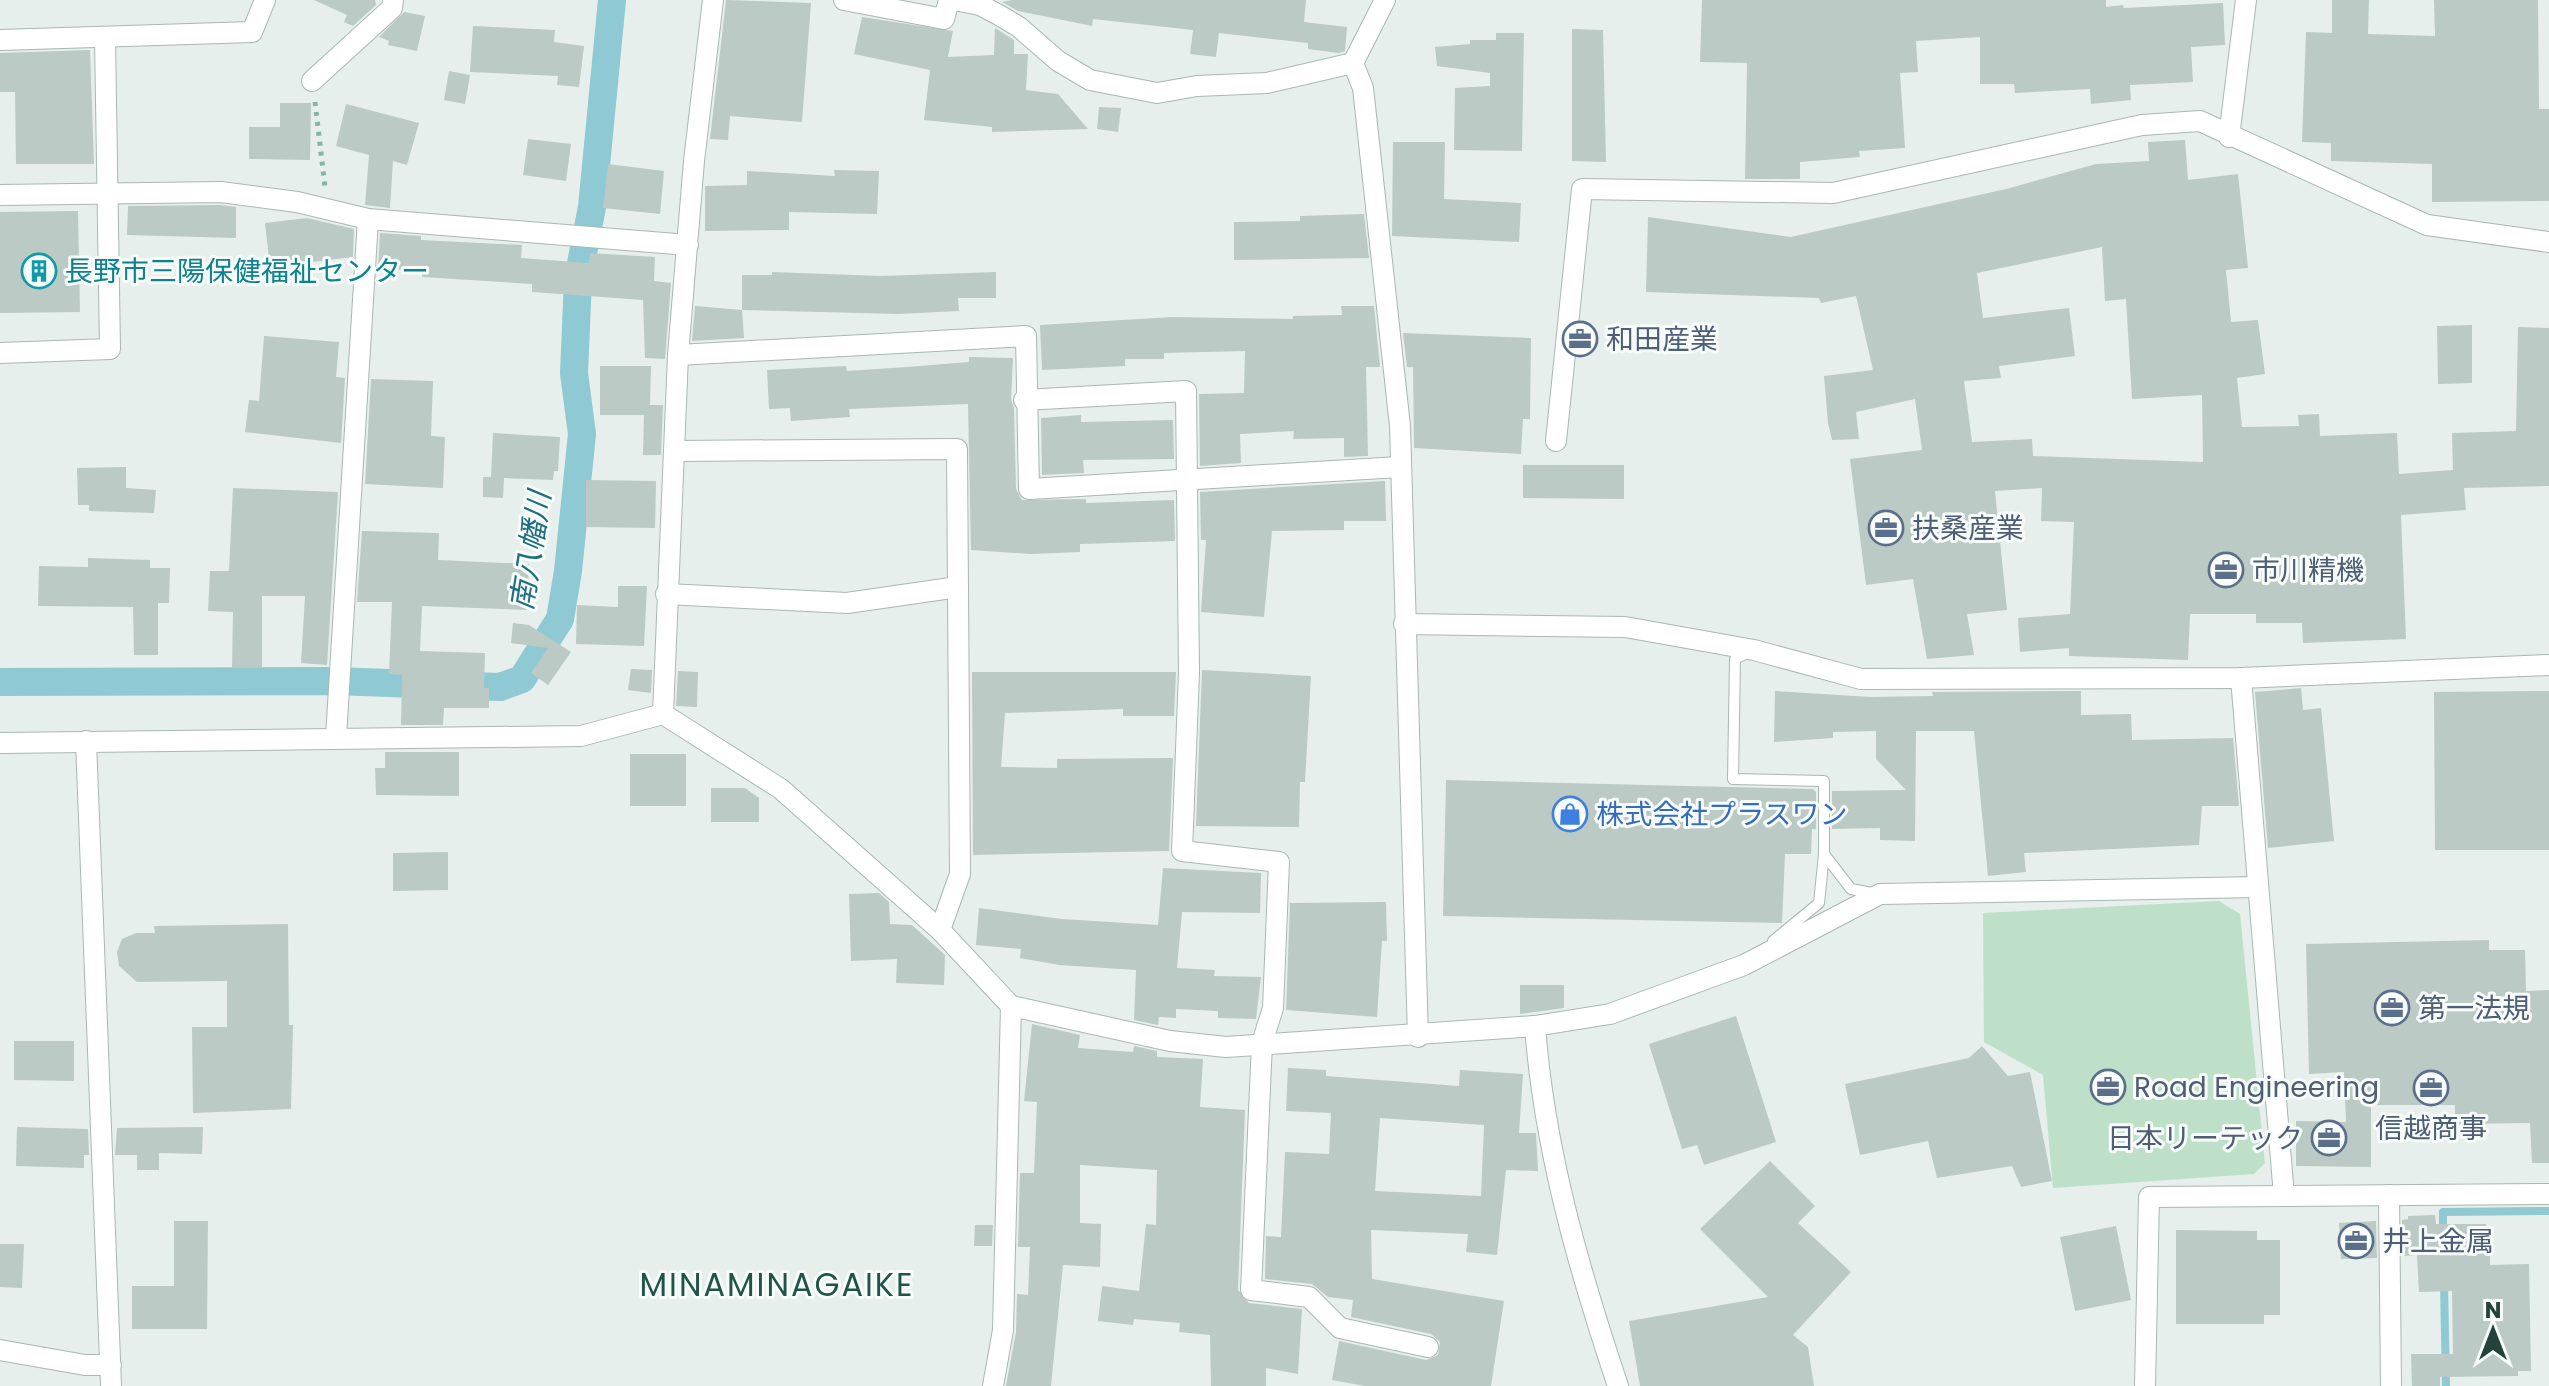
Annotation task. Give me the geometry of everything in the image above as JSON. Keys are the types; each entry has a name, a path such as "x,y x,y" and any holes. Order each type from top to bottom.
{"street":[{"path":"0,40 252,32 265,0"},
{"path":"312,81 392,8 393,0"},
{"path":"663,714 678,355 694,161 713,0"},
{"path":"844,0 944,19 952,0 980,5 1019,27 1058,61 1090,80 1157,93 1197,86 1267,83 1353,63"},
{"path":"1385,0 1353,63 1363,88 1400,426 1418,1037"},
{"path":"2229,137 2246,0"},
{"path":"0,353 110,349 105,38"},
{"path":"1556,441 1582,189 1833,193 2142,125 2200,121 2229,137 2427,225 2549,242"},
{"path":"0,195 221,192 297,202 368,219 688,245"},
{"path":"336,737 368,219"},
{"path":"678,355 1026,336 1024,400 1029,489 1399,467"},
{"path":"1024,400 1186,391 1189,673 1182,851 1279,862 1273,1008 1262,1043 1251,1290 1309,1297 1340,1328 1428,1347"},
{"path":"676,451 957,449 960,874 940,930"},
{"path":"666,594 847,603 958,587"},
{"path":"1404,624 1625,627 1754,650 1861,679 2241,678 2549,665"},
{"path":"2241,678 2284,1196"},
{"path":"0,743 581,736 663,714 781,789 940,930 1011,1006 1170,1041 1226,1047 1418,1037 1535,1026 1610,1014 1744,965 1880,894 2258,887"},
{"path":"0,1350 85,1365 111,1376 86,741"},
{"path":"993,1386 1003,1330 1011,1006"},
{"path":"1535,1026 1538,1069 1582,1278 1618,1386"},
{"path":"2145,1386 2149,1197 2549,1194"},
{"path":"2389,1195 2391,1386"}],"lane":[{"path":"1744,965 1819,903 1824,854 1824,781 1733,779 1735,659 1754,650"},
{"path":"1824,854 1851,889 1880,894"}],"path":[{"path":"312,81 327,209"}],"green space":[{"path":"2219,901 2240,914 2265,1163 2254,1174 2053,1188 2043,1075 1984,1042 1983,913"}],"building":[{"path":"314,0 375,0 376,5 353,26 344,22 347,15"},
{"path":"726,0 811,3 802,122 730,116 728,140 710,139"},
{"path":"1306,0 1304,22 1347,27 1345,51 1308,49 1308,43 1219,33 1216,57 1190,54 1193,30 1093,19 1092,26 1018,11 1002,2"},
{"path":"1702,0 2106,0 2106,7 2123,5 2124,8 2223,3 2225,45 2191,47 2193,82 2130,85 2131,100 2091,104 2090,89 2015,93 2014,84 1980,84 1980,37 1916,41 1918,72 1900,73 1905,148 1859,151 1860,157 1800,162 1800,179 1745,179 1747,63 1700,62"},
{"path":"2332,0 2369,0 2368,34 2435,36 2434,0 2538,0 2539,109 2549,109 2549,201 2432,202 2432,164 2331,161 2331,143 2302,142 2306,32 2332,33"},
{"path":"404,12 425,16 417,51 388,45 389,41 379,37"},
{"path":"862,17 953,31 948,57 994,55 995,28 1014,40 1014,54 1028,54 1026,90 1058,94 1088,129 992,132 992,127 924,120 930,70 854,54"},
{"path":"473,26 555,30 554,42 584,46 579,87 557,85 558,76 470,72"},
{"path":"1572,29 1603,30 1606,162 1572,161"},
{"path":"1496,33 1524,33 1522,151 1454,150 1455,88 1490,86 1490,73 1437,66 1435,47 1470,44 1470,40 1496,40"},
{"path":"90,50 94,164 16,164 15,92 0,92 0,53"},
{"path":"449,71 470,75 465,104 444,100"},
{"path":"280,103 311,103 310,160 249,159 249,127 280,127"},
{"path":"346,104 419,123 407,165 393,161 390,208 365,205 369,155 336,146"},
{"path":"1099,107 1121,108 1118,132 1097,129"},
{"path":"528,139 571,144 566,181 523,175"},
{"path":"2185,140 2188,180 2238,174 2248,268 2226,270 2231,322 2258,320 2265,374 2237,378 2242,427 2299,426 2298,415 2319,414 2320,436 2397,433 2399,474 2453,470 2452,433 2516,431 2518,327 2549,328 2549,486 2464,488 2466,510 2401,515 2406,639 2303,643 2302,623 2256,623 2256,614 2190,614 2188,660 2069,656 2069,648 2020,652 2018,618 2070,614 2074,522 2041,521 2042,488 1995,491 2007,610 1967,614 1974,655 1927,659 1913,579 1866,585 1850,459 1922,450 1915,399 1856,412 1859,439 1832,440 1828,423 1824,376 1873,370 1856,296 1821,303 1819,298 1646,292 1648,217 1791,237 2006,189 2096,164 2149,161 2148,142","holes":["2102,247 2105,301 2126,299 2132,399 2202,395 2203,462 2033,456 2032,439 1972,442 1964,381 2001,378 1999,366 2075,356 2069,308 1983,318 1977,273"]},
{"path":"1393,142 1445,142 1444,199 1521,203 1519,242 1392,236"},
{"path":"608,164 664,171 660,214 603,208"},
{"path":"834,170 879,171 877,214 789,212 789,230 705,231 705,186 747,185 747,171 835,176"},
{"path":"128,206 236,207 236,238 127,235"},
{"name":"長野市三陽保健福祉センター","path":"78,211 80,312 0,313 0,212"},
{"path":"1364,214 1369,258 1234,260 1234,222 1300,221 1300,216"},
{"path":"307,218 354,229 353,257 270,267 265,223"},
{"path":"380,233 421,236 421,240 522,245 521,258 589,263 590,253 655,257 654,281 671,283 665,359 645,358 643,300 532,292 532,284 422,277 422,271 378,268"},
{"path":"772,272 881,276 996,272 996,298 958,298 959,311 898,314 742,310 742,275 772,275"},
{"path":"695,306 742,310 744,338 692,341"},
{"path":"1341,306 1374,306 1380,367 1366,367 1368,456 1344,457 1344,438 1293,439 1294,431 1240,434 1241,463 1200,466 1199,394 1244,393 1245,351 1164,353 1164,359 1125,359 1125,366 1042,370 1040,325 1172,317 1293,319 1293,316 1342,315"},
{"path":"2472,325 2472,383 2438,384 2437,326"},
{"path":"1403,333 1531,338 1530,419 1523,419 1521,454 1414,448 1413,367 1407,367"},
{"path":"264,336 339,342 336,377 345,378 341,443 245,432 249,400 259,401"},
{"path":"969,357 1013,358 1011,400 1014,408 1016,489 1022,500 1086,499 1086,503 1174,500 1175,541 1080,544 1080,552 1031,554 971,550 968,404 849,409 850,417 791,421 790,408 769,409 767,370 846,366 847,371 969,362"},
{"path":"600,366 651,366 650,405 663,405 661,455 643,455 644,415 600,415"},
{"path":"371,379 433,381 431,436 445,437 443,488 365,484"},
{"path":"1081,415 1081,422 1173,420 1174,459 1083,460 1084,473 1042,475 1041,418"},
{"path":"493,433 560,437 558,471 554,471 553,480 504,478 503,498 483,497 483,477 491,477"},
{"path":"1523,465 1624,465 1624,499 1523,498"},
{"path":"126,467 126,488 156,490 154,513 89,511 89,505 78,505 77,468"},
{"path":"586,480 656,481 655,528 586,527"},
{"path":"1385,481 1386,521 1344,521 1344,530 1272,531 1264,617 1201,612 1206,540 1201,540 1200,492"},
{"path":"233,488 338,492 327,665 301,663 305,596 262,596 262,668 232,668 233,612 208,611 210,571 229,571"},
{"path":"362,531 439,533 438,560 529,564 527,610 422,606 420,651 485,653 484,688 489,688 489,708 444,708 443,725 401,725 402,675 389,674 392,602 357,602"},
{"path":"88,558 150,560 150,568 170,568 169,603 158,603 158,655 134,655 133,607 38,606 39,566 88,567"},
{"path":"618,586 647,586 644,646 576,644 577,605 618,607"},
{"path":"513,623 529,625 571,652 548,685 531,673 548,648 511,643"},
{"path":"631,669 652,670 651,693 628,690"},
{"path":"1202,670 1311,676 1305,782 1300,782 1299,827 1196,826"},
{"path":"678,671 698,672 697,707 676,706"},
{"path":"972,672 1176,672 1174,716 1123,716 1123,709 1005,713 1001,767 1057,768 1057,759 1173,758 1169,851 973,855"},
{"path":"2301,688 2303,710 2321,708 2334,841 2268,848 2255,692"},
{"path":"1775,691 1871,697 1933,696 1932,692 2081,691 2081,715 2131,714 2132,740 2233,738 2239,806 2202,806 2199,845 2024,853 2026,872 1988,876 1974,731 1916,731 1915,841 1880,840 1880,828 1832,829 1832,791 1906,790 1876,759 1876,731 1833,732 1833,738 1774,742"},
{"path":"2549,691 2549,850 2435,850 2434,692"},
{"path":"385,752 459,752 459,796 376,795 375,768 385,768"},
{"path":"630,754 686,754 686,806 630,806"},
{"path":"1446,780 1813,789 1816,792 1816,829 1812,829 1811,854 1785,854 1782,923 1443,916"},
{"path":"711,788 745,788 759,798 759,822 711,822"},
{"path":"448,852 448,890 393,891 393,853"},
{"path":"1163,868 1261,873 1260,913 1182,912 1177,968 1215,970 1214,976 1261,977 1256,1019 1218,1018 1218,1011 1176,1009 1176,1018 1159,1017 1158,1025 1134,1020 1136,970 1059,965 1020,958 1021,949 976,945 979,908 1062,919 1158,925"},
{"path":"879,893 889,902 890,924 912,925 945,955 944,985 896,983 897,959 851,961 849,894"},
{"path":"1386,902 1387,941 1382,941 1377,1017 1286,1010 1290,903"},
{"path":"288,924 289,1025 293,1025 291,1109 193,1113 192,1027 227,1027 227,981 137,982 119,966 117,952 122,939 136,933 155,933 154,926"},
{"path":"2489,940 2489,950 2525,950 2526,991 2549,990 2549,1163 2532,1163 2530,1123 2455,1124 2455,1105 2371,1105 2371,1167 2296,1166 2296,1121 2346,1122 2344,1072 2309,1074 2306,944"},
{"path":"1520,985 1564,985 1564,1008 1520,1014"},
{"path":"1736,1016 1776,1142 1704,1165 1697,1145 1682,1149 1649,1044"},
{"path":"1032,1024 1080,1035 1078,1048 1133,1052 1134,1046 1157,1051 1157,1057 1203,1059 1200,1107 1245,1110 1238,1290 1249,1303 1302,1309 1298,1374 1266,1368 1266,1386 1211,1386 1210,1335 1179,1332 1180,1323 1134,1319 1133,1325 1098,1321 1102,1286 1139,1291 1146,1224 1156,1225 1157,1170 1080,1165 1080,1223 1101,1224 1100,1267 1063,1265 1051,1386 1006,1386 1016,1332 1017,1294 1028,1295 1030,1247 1018,1247 1020,1173 1034,1173 1037,1102 1024,1101"},
{"path":"14,1041 74,1041 74,1081 14,1080"},
{"path":"1982,1046 2008,1076 2030,1072 2052,1181 2021,1187 2012,1166 1937,1178 1928,1141 1860,1155 1845,1084 1969,1058"},
{"path":"1288,1068 1326,1070 1326,1076 1459,1086 1460,1070 1523,1074 1519,1133 1536,1133 1538,1171 1506,1170 1497,1255 1466,1252 1468,1234 1371,1230 1372,1279 1504,1301 1491,1386 1365,1386 1332,1380 1339,1341 1426,1360 1438,1355 1440,1342 1431,1334 1351,1317 1353,1300 1328,1297 1312,1284 1265,1279 1266,1236 1281,1237 1285,1152 1329,1154 1331,1113 1286,1111","holes":["1380,1118 1484,1125 1481,1196 1375,1191"]},
{"path":"17,1127 88,1129 89,1155 84,1155 84,1168 16,1166"},
{"path":"203,1127 202,1154 159,1153 159,1170 137,1170 137,1155 115,1155 117,1128"},
{"path":"1770,1161 1815,1206 1798,1223 1851,1272 1793,1335 1808,1347 1814,1386 1640,1386 1629,1321 1768,1297 1700,1229"},
{"path":"2435,1215 2436,1224 2486,1224 2486,1236 2490,1236 2490,1265 2529,1264 2531,1371 2518,1371 2518,1376 2440,1377 2440,1386 2412,1386 2411,1354 2453,1354 2452,1291 2419,1292 2417,1255 2403,1256 2402,1220 2408,1219 2408,1216"},
{"path":"174,1221 208,1221 207,1329 132,1329 132,1286 174,1286"},
{"path":"2376,1221 2377,1258 2341,1259 2339,1223"},
{"path":"975,1225 993,1225 992,1246 974,1246"},
{"path":"2116,1226 2131,1300 2075,1311 2060,1237"},
{"path":"2176,1230 2257,1231 2257,1240 2280,1240 2280,1315 2264,1315 2264,1324 2176,1324"},
{"path":"0,1244 24,1244 22,1288 0,1287"}],"waterway":[{"name":"南八幡川","path":"0,682 334,681 500,687 522,679 560,619 568,571 582,434 574,373 578,279 592,207 612,0"},
{"path":"2443,1233 2443,1212 2549,1211"},
{"path":"2444,1283 2446,1386"}],"place":[{"name":"長野市三陽保健福祉センター","path":"39,271"},
{"name":"和田産業","path":"1580,339"},
{"name":"扶桑産業","path":"1886,528"},
{"name":"市川精機","path":"2226,570"},
{"name":"株式会社プラスワン","path":"1570,814"},
{"name":"第一法規","path":"2392,1008"},
{"name":"Road Engineering","path":"2108,1087"},
{"name":"信越商事","path":"2431,1088"},
{"name":"日本リーテック","path":"2329,1138"},
{"name":"井上金属","path":"2356,1241"}],"district":[{"name":"MINAMINAGAIKE","path":"777,1285"}]}
